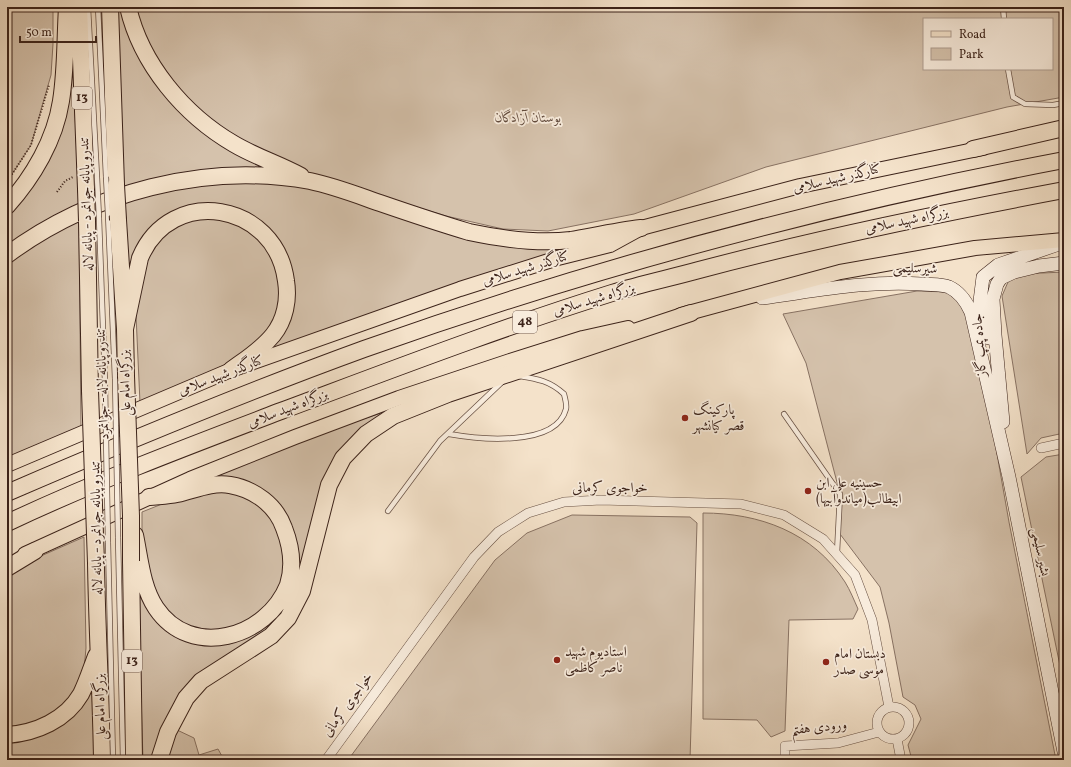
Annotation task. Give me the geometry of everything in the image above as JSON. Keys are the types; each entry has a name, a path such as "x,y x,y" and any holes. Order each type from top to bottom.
{"highway":[{"path":"7,206 32,174 42,156 56,120 61,103 67,7"},
{"name":"بزرگراه امام علی","path":"79,7 82,183 93,220 90,391 98,651 102,696 102,760"},
{"name":"بزرگراه امام علی","path":"110,7 111,181 113,217 125,329 120,378 131,516 130,561 134,760"},
{"path":"128,7 134,27 144,50 164,81 191,112 209,128 234,144 311,181 462,230 495,237 540,241 570,240 641,228"},
{"path":"972,149 1064,128"},
{"name":"بزرگراه شهید سلامی","path":"7,493 256,390 365,349 556,285 810,214 991,174 1064,160"},
{"path":"7,255 47,228 74,214 130,192 192,179 227,176 281,178 311,181"},
{"name":"بزرگراه شهید سلامی","path":"7,523 42,506 238,428 468,341 614,293 752,256 915,218 1064,190"},
{"path":"125,329 140,258 143,250 158,231 180,217 192,213 218,211 243,218 260,229 280,255 284,266 287,302 279,325 270,339 259,350 230,370"},
{"path":"159,760 168,732 186,698 201,682 272,636 288,618 302,591 329,485 336,470 352,446 379,424 393,416 448,394 510,375 691,313"},
{"path":"131,516 143,576 150,598 157,609 173,625 184,632 195,635 220,637 248,629 265,618 277,604 288,584 291,558 289,544 283,524 278,514 270,505 246,489 221,484 200,487 177,494 150,497"},
{"path":"7,568 35,551"},
{"path":"7,735 32,731 61,716 80,695 98,651"}],"main road":[{"name":"کنارگذر شهید سلامی","path":"7,465 230,370 460,289 558,258 610,245 641,228 800,186 972,149 1064,135"},
{"path":"7,559 35,551 150,497 295,437 399,398 583,338 691,313 840,272 975,248 1064,241"},
{"path":"998,375 980,301 983,277 998,265 1064,241"},
{"name":"جاده پمپ گاز","path":"1003,440 993,299 997,284 1001,278 1014,272 1039,266 1064,263"},
{"name":"شیرسلیمی","path":"726,303 840,286 914,284 949,287 963,297 971,312 1003,440 1009,477"},
{"name":"بشیر سلیمی","path":"1009,477 1064,752"}],"street":[{"path":"1041,448 1064,444"},
{"name":"خواجوی کرمانی","path":"326,760 474,557 498,532 528,513 564,502 601,500 741,504 784,515 823,539 855,575 872,620 889,707"},
{"path":"889,707 900,708 909,719 908,730 902,737 897,739 887,738 879,732 877,722 878,717 885,709 889,707"},
{"name":"ورودی هفتم","path":"785,760 785,746 838,743 879,732"},
{"path":"897,739 901,760"}],"lane":[{"name":"تندرو پایانه جوانمرد - پایانه لاله","path":"88,7 97,177 93,220 104,383 113,760"},
{"path":"98,7 111,181"},
{"path":"1003,7 1004,18"},
{"path":"1008,70 1013,97 1024,104 1053,105 1064,103"},
{"name":"تندرو پایانه لاله - جوانمرد","path":"113,217 120,378 118,537 123,760"},
{"path":"388,511 440,441 510,375 538,379 554,385 564,394 566,408 558,423 541,432 503,440 449,434"},
{"path":"784,414 840,494 837,555"}],"path":[{"path":"7,182 31,145 51,81"},
{"path":"57,192 65,180 72,177 82,183"}],"green space":[{"path":"7,7 53,7 53,44 51,75 31,145 7,182"},
{"path":"117,7 126,7 170,92 275,167 124,189"},
{"name":"بوستان آزادگان","path":"131,7 1064,7 1064,97 1007,107 766,167 634,214 548,231 503,229 446,216 331,181 267,158 225,136 165,77"},
{"path":"71,14 79,207 7,248 7,213 42,165"},
{"path":"226,182 296,185 351,199 454,234 601,241 243,363 285,321 271,233 188,208 129,274 125,200 151,192"},
{"path":"227,215 270,246 284,291 273,329 229,363 140,403 136,315 143,262 175,222"},
{"path":"79,218 81,429 7,460 7,262"},
{"path":"1064,272 1064,433 1041,438 1027,454 1002,296 1008,282 1021,274"},
{"path":"917,291 948,292 960,301 966,312 982,369 1009,522 1056,760 912,760 908,745 921,719 915,705 903,697 889,623 880,587 840,534 840,494 806,363 783,314"},
{"path":"384,412 359,432 284,614 256,639 211,667 153,760 143,760 138,599 140,580 178,633 263,625 295,557 254,489 177,490 336,428"},
{"path":"1064,454 1064,685 1021,477 1046,457"},
{"path":"219,488 259,501 283,533 285,580 259,618 211,634 175,621 153,593 142,536 142,512 192,492"},
{"path":"703,513 724,514 764,522 801,538 817,550 832,565 847,585 858,609 853,619 789,620 785,731 771,737 757,720 703,719"},
{"name":"استادیوم شهید ناصر کاظمی","path":"572,515 690,517 697,523 690,760 348,760 495,560 527,533"},
{"path":"84,537 86,648 84,670 73,697 50,719 7,732 7,571"},
{"path":"93,679 94,760 7,760 7,740 36,736"},
{"path":"175,729 194,738 199,755 218,749 223,758 229,760 165,760"}],"place":[{"name":"پارکینگ قصر کیانشهر","path":"685,418"},
{"name":"حسینیه علی ابن ابیطالب(میاندوآبیها)","path":"808,491"},
{"name":"استادیوم شهید ناصر کاظمی","path":"557,660"},
{"name":"دبستان امام موسی صدر","path":"826,662"}]}
